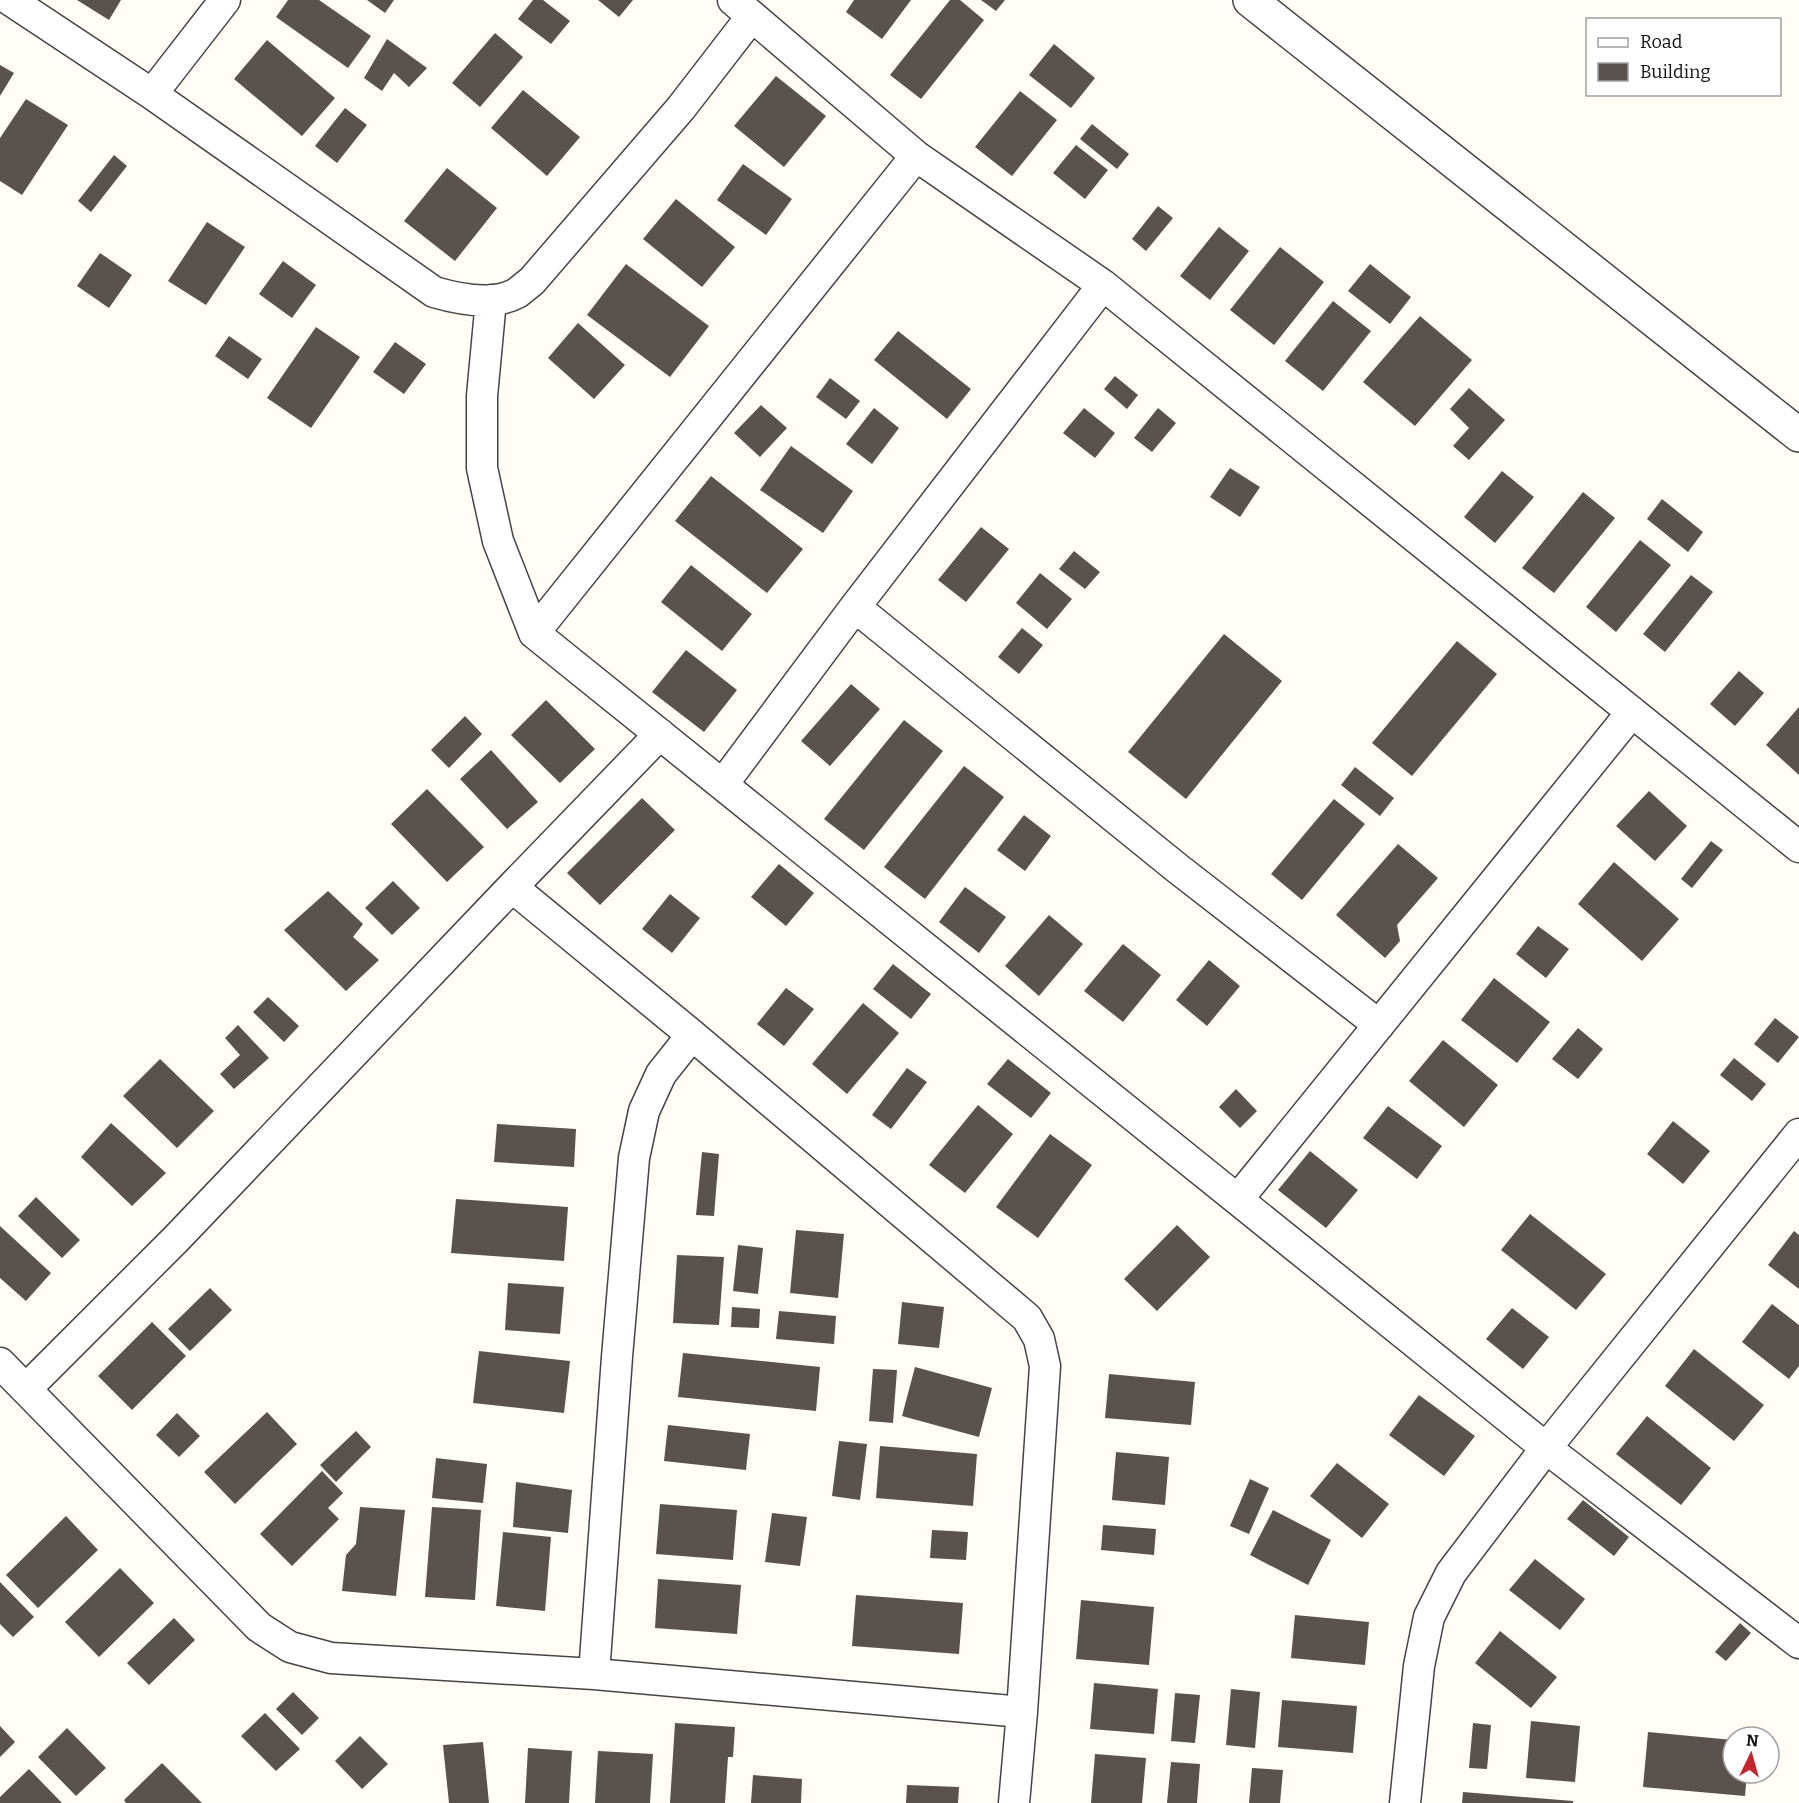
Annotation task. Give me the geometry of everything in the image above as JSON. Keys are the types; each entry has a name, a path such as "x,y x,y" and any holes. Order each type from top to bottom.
{"street":[{"path":"10,0 152,94 434,292 461,300 491,300 515,294 532,281 681,108 742,8 916,156 1103,285 1799,847"},
{"path":"152,94 225,0"},
{"path":"1250,0 1799,435"},
{"path":"534,633 916,156"},
{"path":"723,784 855,607 1103,285"},
{"path":"491,300 482,396 482,468 498,541 534,633 1546,1448 1799,1643"},
{"path":"855,607 1177,868 1379,1025"},
{"path":"1238,1199 1632,712"},
{"path":"26,1389 177,1238 660,734"},
{"path":"512,887 692,1035 1027,1318 1039,1339 1045,1366 1014,1803"},
{"path":"594,1674 634,1158 644,1111 661,1074 692,1035"},
{"path":"1405,1803 1419,1666 1429,1617 1451,1573 1546,1448 1799,1134"},
{"path":"0,1363 260,1627 290,1647 331,1658 594,1674 1022,1712"}],"building":[{"path":"77,0 121,0 109,20"},
{"path":"288,0 319,0 371,36 348,68 276,17"},
{"path":"367,0 394,0 385,13"},
{"path":"533,0 543,0 570,21 551,44 518,19"},
{"path":"598,0 633,0 619,17"},
{"path":"854,0 911,0 882,39 846,12"},
{"path":"950,0 960,0 984,20 921,99 890,75"},
{"path":"981,0 1005,0 996,11"},
{"path":"495,33 523,57 480,107 452,83"},
{"path":"387,39 427,68 409,87 394,73 382,91 364,78"},
{"path":"267,40 335,98 302,136 234,79"},
{"path":"1054,44 1095,78 1071,108 1029,75"},
{"path":"0,65 14,73 0,96"},
{"path":"776,76 826,116 784,167 734,126"},
{"path":"523,90 580,137 547,176 491,128"},
{"path":"1020,91 1057,120 1012,176 975,147"},
{"path":"26,99 68,125 22,195 0,181 0,138"},
{"path":"345,108 367,125 337,163 315,146"},
{"path":"1092,124 1129,154 1117,169 1080,139"},
{"path":"1076,145 1108,170 1085,199 1053,173"},
{"path":"114,155 127,166 91,212 78,201"},
{"path":"743,164 792,199 766,235 717,200"},
{"path":"447,168 497,208 455,261 404,221"},
{"path":"676,199 735,247 702,287 643,239"},
{"path":"1158,206 1173,218 1146,251 1132,239"},
{"path":"207,222 245,247 206,305 168,281"},
{"path":"1219,227 1249,251 1210,300 1180,276"},
{"path":"1280,247 1324,282 1274,345 1230,310"},
{"path":"100,253 132,275 109,308 77,286"},
{"path":"283,261 316,285 292,318 259,294"},
{"path":"626,264 709,326 670,377 587,315"},
{"path":"1370,264 1411,297 1390,324 1348,291"},
{"path":"1333,301 1371,331 1323,391 1285,361"},
{"path":"1420,316 1472,360 1415,426 1363,382"},
{"path":"578,323 625,365 594,399 548,358"},
{"path":"316,327 360,357 311,428 267,398"},
{"path":"898,331 971,389 947,419 874,360"},
{"path":"229,336 262,359 248,379 215,356"},
{"path":"395,342 426,364 404,394 373,372"},
{"path":"1115,376 1138,395 1127,409 1104,389"},
{"path":"830,378 860,401 846,419 816,397"},
{"path":"1469,388 1505,420 1469,460 1453,446 1469,428 1450,409"},
{"path":"761,405 787,428 760,457 734,433"},
{"path":"874,408 899,428 872,464 846,444"},
{"path":"1084,408 1115,433 1095,458 1063,433"},
{"path":"1158,408 1176,423 1152,452 1134,438"},
{"path":"791,446 853,491 823,533 760,490"},
{"path":"1230,468 1260,487 1240,517 1210,497"},
{"path":"1502,471 1534,497 1495,543 1464,517"},
{"path":"711,476 803,549 767,593 675,521"},
{"path":"1583,492 1615,518 1554,593 1522,568"},
{"path":"1662,499 1703,532 1688,552 1647,519"},
{"path":"981,527 1009,549 966,602 938,580"},
{"path":"1640,540 1671,565 1616,632 1586,607"},
{"path":"1074,551 1100,572 1085,589 1059,569"},
{"path":"691,565 752,614 722,651 661,602"},
{"path":"1040,573 1072,599 1047,629 1016,603"},
{"path":"1691,575 1713,592 1665,652 1643,634"},
{"path":"1022,628 1043,645 1019,674 998,657"},
{"path":"1224,634 1282,681 1186,799 1128,752"},
{"path":"1457,641 1497,674 1412,776 1372,743"},
{"path":"686,650 737,690 704,732 652,692"},
{"path":"1739,671 1764,693 1735,726 1710,704"},
{"path":"851,684 880,709 830,766 801,741"},
{"path":"546,700 595,749 560,783 511,735"},
{"path":"1799,707 1799,775 1766,745"},
{"path":"465,716 482,734 449,768 431,750"},
{"path":"904,720 943,751 864,850 824,819"},
{"path":"491,750 538,802 507,829 460,779"},
{"path":"964,766 1004,797 925,899 884,867"},
{"path":"1355,767 1394,798 1380,816 1341,785"},
{"path":"427,789 484,847 447,882 391,824"},
{"path":"1649,791 1687,826 1655,861 1616,826"},
{"path":"642,798 675,830 600,905 567,873"},
{"path":"1334,799 1365,824 1302,900 1271,874"},
{"path":"1024,815 1051,836 1025,871 997,850"},
{"path":"1711,841 1723,850 1692,888 1681,879"},
{"path":"1398,844 1438,878 1397,925 1400,941 1385,958 1336,915"},
{"path":"1614,862 1679,919 1642,961 1578,904"},
{"path":"779,864 814,893 786,926 751,897"},
{"path":"393,881 420,908 392,935 365,908"},
{"path":"965,887 1006,917 979,953 939,922"},
{"path":"328,891 363,924 353,937 379,960 346,991 284,930"},
{"path":"670,894 700,918 672,953 642,929"},
{"path":"1049,915 1083,944 1039,996 1005,966"},
{"path":"1538,926 1569,949 1546,978 1516,954"},
{"path":"1123,944 1161,975 1123,1022 1084,991"},
{"path":"1209,960 1240,986 1207,1026 1176,1000"},
{"path":"893,964 931,994 911,1019 873,989"},
{"path":"1494,978 1550,1022 1517,1063 1461,1020"},
{"path":"786,988 814,1009 784,1046 757,1024"},
{"path":"268,997 299,1026 284,1042 253,1012"},
{"path":"863,1003 899,1033 847,1094 812,1064"},
{"path":"1775,1018 1799,1037 1778,1063 1754,1044"},
{"path":"238,1025 269,1058 234,1089 220,1074 240,1055 225,1038"},
{"path":"1578,1028 1603,1049 1578,1079 1552,1059"},
{"path":"1443,1040 1498,1085 1464,1127 1409,1081"},
{"path":"1734,1058 1766,1084 1752,1101 1720,1075"},
{"path":"160,1059 214,1111 177,1148 123,1096"},
{"path":"1008,1059 1051,1093 1031,1118 987,1084"},
{"path":"907,1068 927,1082 891,1129 872,1115"},
{"path":"1236,1089 1257,1111 1240,1128 1219,1107"},
{"path":"978,1105 1013,1134 965,1193 929,1165"},
{"path":"1388,1106 1442,1146 1417,1179 1363,1138"},
{"path":"1673,1121 1710,1151 1683,1184 1647,1154"},
{"path":"111,1123 166,1173 132,1206 81,1157"},
{"path":"497,1124 576,1129 574,1167 494,1162"},
{"path":"1050,1134 1092,1165 1038,1238 996,1207"},
{"path":"1310,1151 1358,1190 1326,1228 1278,1190"},
{"path":"702,1152 719,1154 714,1216 696,1215"},
{"path":"36,1197 80,1240 62,1258 18,1216"},
{"path":"456,1199 568,1207 564,1261 451,1253"},
{"path":"1530,1214 1606,1274 1576,1310 1501,1250"},
{"path":"1177,1225 1210,1257 1157,1311 1124,1279"},
{"path":"0,1226 51,1273 26,1301 0,1278"},
{"path":"796,1230 844,1234 838,1298 790,1293"},
{"path":"1794,1231 1799,1235 1799,1289 1768,1265"},
{"path":"738,1245 763,1248 758,1294 733,1291"},
{"path":"677,1255 724,1257 719,1325 673,1323"},
{"path":"508,1283 564,1287 560,1334 505,1330"},
{"path":"210,1288 232,1310 190,1351 168,1329"},
{"path":"902,1302 944,1307 939,1348 898,1344"},
{"path":"1772,1304 1799,1325 1799,1366 1789,1379 1742,1342"},
{"path":"732,1307 760,1309 759,1328 731,1327"},
{"path":"1512,1308 1549,1337 1523,1369 1486,1339"},
{"path":"779,1311 836,1316 834,1344 776,1339"},
{"path":"152,1322 186,1356 132,1410 98,1376"},
{"path":"1694,1349 1764,1405 1734,1441 1665,1386"},
{"path":"479,1351 570,1361 564,1413 473,1403"},
{"path":"683,1353 820,1367 816,1411 678,1397"},
{"path":"915,1367 992,1388 979,1437 902,1416"},
{"path":"873,1369 897,1370 893,1423 869,1421"},
{"path":"1109,1374 1195,1382 1191,1425 1105,1418"},
{"path":"1419,1395 1475,1436 1444,1476 1389,1435"},
{"path":"267,1412 297,1444 235,1504 204,1472"},
{"path":"177,1413 200,1436 179,1457 156,1435"},
{"path":"1647,1416 1711,1468 1681,1505 1616,1454"},
{"path":"668,1425 750,1434 746,1470 664,1461"},
{"path":"356,1431 371,1447 336,1482 320,1465"},
{"path":"839,1441 867,1444 860,1500 832,1496"},
{"path":"880,1446 977,1454 973,1506 876,1498"},
{"path":"1116,1452 1169,1457 1165,1505 1112,1500"},
{"path":"436,1458 487,1464 483,1503 432,1498"},
{"path":"1337,1463 1389,1504 1362,1538 1310,1496"},
{"path":"322,1471 343,1493 328,1508 339,1519 292,1566 260,1534"},
{"path":"1250,1479 1269,1488 1249,1534 1230,1526"},
{"path":"516,1482 572,1490 568,1533 513,1527"},
{"path":"1583,1500 1629,1537 1614,1556 1567,1519"},
{"path":"660,1504 737,1510 733,1560 656,1554"},
{"path":"360,1507 405,1510 396,1596 342,1591 346,1555 356,1544"},
{"path":"432,1507 481,1510 475,1600 425,1597"},
{"path":"1273,1510 1331,1540 1308,1585 1250,1555"},
{"path":"772,1513 807,1517 800,1566 765,1562"},
{"path":"66,1516 98,1550 38,1608 6,1575"},
{"path":"1103,1525 1156,1529 1154,1555 1101,1550"},
{"path":"932,1530 968,1532 966,1560 930,1558"},
{"path":"503,1532 551,1537 545,1611 496,1606"},
{"path":"1535,1559 1585,1599 1560,1630 1509,1590"},
{"path":"120,1568 154,1603 99,1657 65,1622"},
{"path":"658,1579 741,1585 737,1634 655,1628"},
{"path":"0,1582 34,1617 13,1637 0,1624"},
{"path":"856,1595 963,1603 959,1654 852,1646"},
{"path":"1081,1600 1154,1607 1149,1665 1076,1659"},
{"path":"1295,1615 1369,1622 1365,1665 1291,1658"},
{"path":"174,1618 195,1640 149,1685 127,1663"},
{"path":"1740,1623 1751,1633 1726,1661 1715,1652"},
{"path":"1500,1631 1557,1677 1531,1708 1475,1663"},
{"path":"1094,1683 1158,1689 1154,1734 1090,1729"},
{"path":"1231,1689 1260,1692 1255,1748 1226,1745"},
{"path":"293,1692 319,1718 302,1735 276,1709"},
{"path":"1175,1693 1200,1695 1195,1743 1171,1741"},
{"path":"1282,1700 1357,1706 1353,1753 1278,1747"},
{"path":"265,1713 300,1749 276,1771 241,1736"},
{"path":"1531,1721 1580,1726 1575,1782 1526,1778"},
{"path":"675,1723 735,1727 733,1757 728,1757 725,1803 670,1803"},
{"path":"1473,1723 1491,1725 1487,1769 1469,1768"},
{"path":"0,1726 15,1742 0,1757"},
{"path":"67,1728 106,1768 76,1796 38,1757"},
{"path":"1648,1732 1721,1739 1721,1785 1746,1785 1745,1796 1643,1787"},
{"path":"360,1736 388,1764 362,1789 335,1761"},
{"path":"483,1742 489,1803 449,1803 443,1745"},
{"path":"528,1748 572,1751 569,1803 525,1803"},
{"path":"598,1751 653,1754 650,1803 595,1803"},
{"path":"1095,1754 1146,1758 1142,1803 1091,1803"},
{"path":"1171,1762 1200,1764 1197,1803 1167,1803"},
{"path":"162,1763 202,1803 126,1803 124,1800"},
{"path":"1252,1768 1283,1770 1280,1803 1249,1803"},
{"path":"29,1769 62,1803 0,1803 0,1797"},
{"path":"753,1775 802,1779 801,1803 751,1803"},
{"path":"907,1785 959,1787 958,1803 906,1803"},
{"path":"1463,1792 1573,1801 1573,1803 1462,1803"}]}
